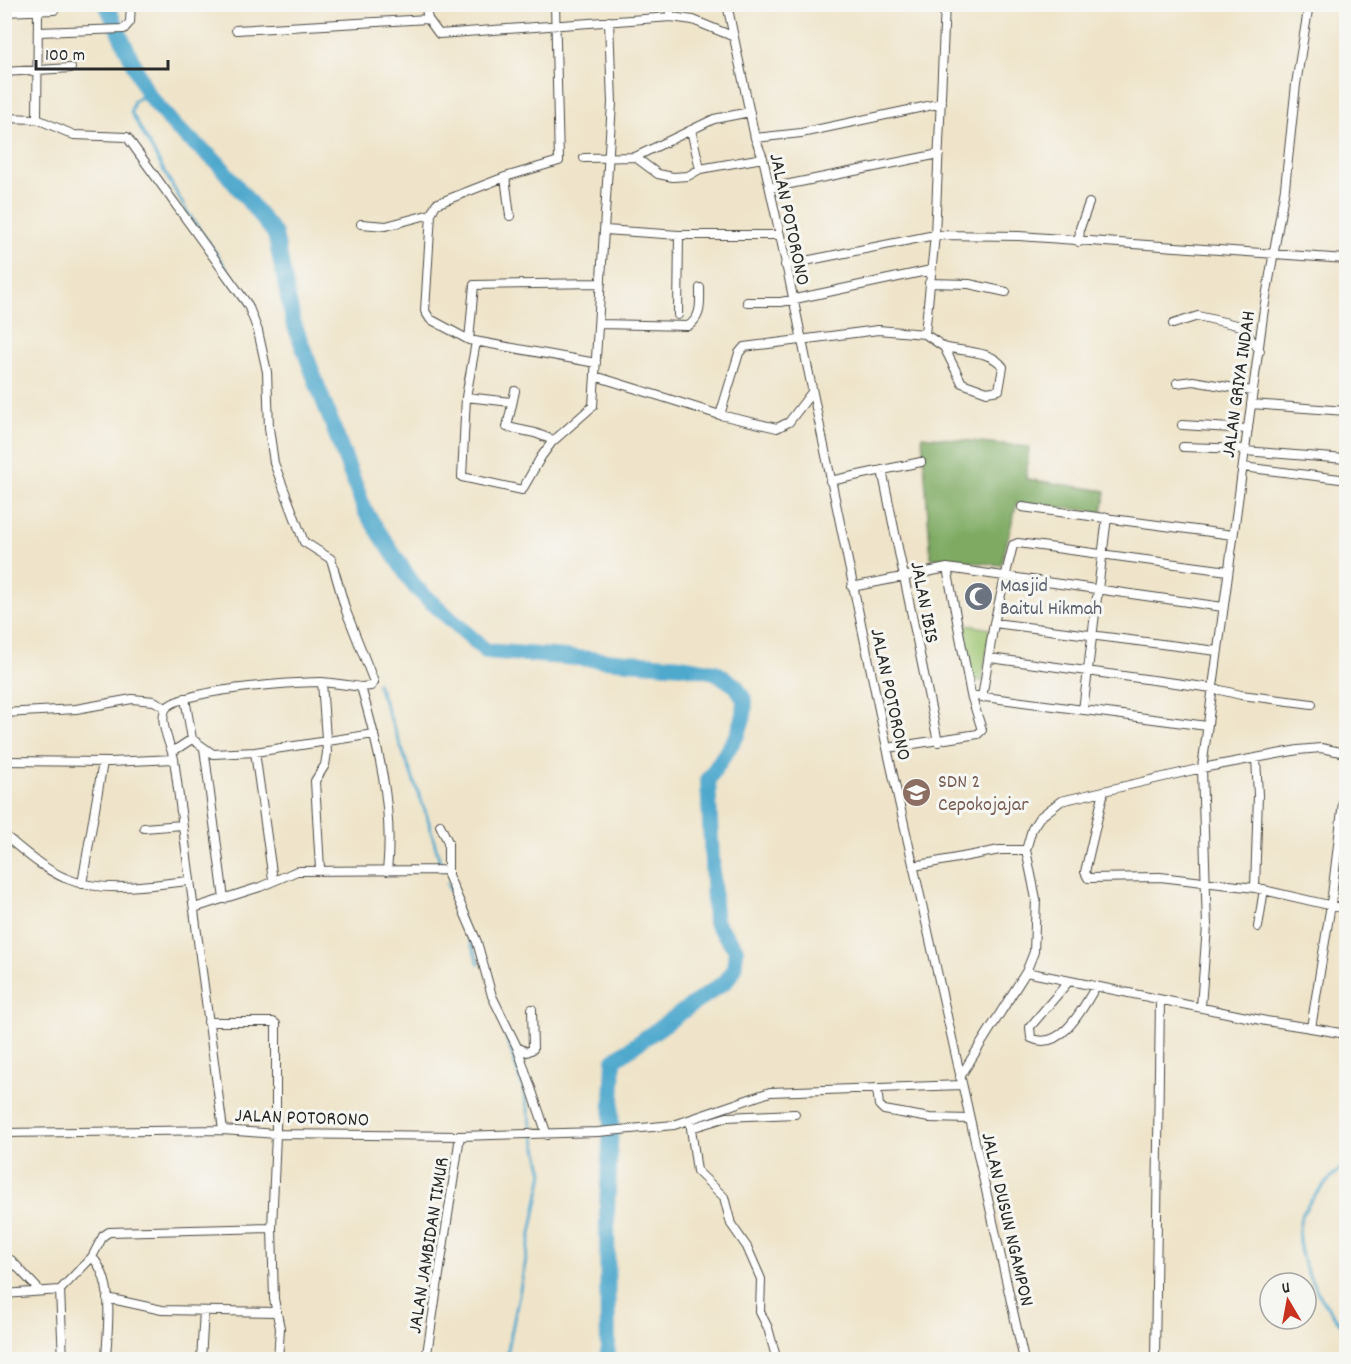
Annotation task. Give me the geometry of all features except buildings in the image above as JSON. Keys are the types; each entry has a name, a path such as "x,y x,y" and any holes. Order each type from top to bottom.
{"street":[{"path":"38,32 124,29 130,22 131,4"},
{"path":"425,4 428,19 439,34 447,35 684,17 732,36"},
{"path":"555,4 558,161 439,201 431,214 426,316 472,341 596,363"},
{"path":"668,4 671,17"},
{"name":"JALAN POTORONO","path":"727,4 755,138 770,188 852,587 961,1081"},
{"path":"925,334 939,154 945,4"},
{"name":"JALAN GRIYA INDAH","path":"1201,1007 1207,926 1202,768 1246,450 1252,391 1260,351 1310,4"},
{"path":"37,119 38,10"},
{"path":"4,12 54,10"},
{"path":"236,30 428,19"},
{"path":"601,283 474,285 462,477 522,490 552,442 590,411 600,324 612,103 609,21"},
{"path":"4,72 71,68"},
{"path":"755,138 801,133 942,103"},
{"path":"584,158 635,156 714,119 750,112"},
{"path":"4,118 37,119 74,135 127,137 248,305 258,332 267,372 271,454 304,542 331,558 346,611 374,682 371,686 361,687 322,682 294,682 185,698 169,704 166,708 164,723 173,755 223,1130"},
{"path":"691,130 700,169"},
{"path":"770,188 939,154"},
{"path":"635,156 647,167 665,175 688,177 700,169 762,158"},
{"path":"505,177 510,216"},
{"path":"1079,242 1080,228 1089,203"},
{"path":"361,224 386,226 431,214"},
{"path":"605,230 679,234 780,235"},
{"path":"678,315 679,234"},
{"path":"785,265 934,235 1019,236 1347,259"},
{"path":"747,302 792,299 931,270"},
{"path":"929,283 969,284 1006,292"},
{"path":"600,324 688,326 696,321 699,314 700,288"},
{"path":"1173,324 1188,317 1198,316 1241,326 1260,351"},
{"path":"720,415 739,353 744,347 878,330 925,334 944,347 983,354 998,361 1003,367 999,390 987,392 962,383 944,347"},
{"path":"595,376 720,415 777,428 789,422 812,392"},
{"path":"1177,383 1193,381 1252,391"},
{"path":"515,391 506,424 507,428 549,438"},
{"path":"466,396 511,402"},
{"path":"1251,404 1347,411"},
{"path":"1182,425 1248,429"},
{"path":"1183,447 1347,459"},
{"path":"830,481 921,462"},
{"path":"1243,467 1340,479"},
{"name":"JALAN IBIS","path":"882,470 938,742"},
{"path":"1022,507 1233,534"},
{"path":"1083,711 1107,517"},
{"path":"982,698 1004,578 1011,549 1018,543 1228,571"},
{"path":"887,748 938,742 981,732 982,727 971,695 947,568"},
{"path":"852,587 947,568 1004,578 1223,607"},
{"path":"994,623 1217,651"},
{"path":"990,658 1312,704"},
{"path":"320,869 315,781 325,765 322,682"},
{"path":"361,687 374,735 388,814 387,871"},
{"path":"971,695 1207,726"},
{"path":"185,698 192,740"},
{"path":"4,713 76,709 132,699 144,699 166,708"},
{"path":"192,740 196,740 213,754 255,752 325,740 374,735"},
{"path":"4,760 103,762 173,755 192,740"},
{"path":"203,748 224,899"},
{"path":"690,1125 771,1092 794,1089 877,1089 961,1081 1026,972 1034,952 1036,899 1026,850 1032,829 1039,818 1061,801 1202,768 1256,758 1321,748 1347,753"},
{"path":"255,752 273,880"},
{"path":"1256,758 1258,927"},
{"path":"82,884 103,762"},
{"path":"1311,1028 1331,904 1342,852 1347,776"},
{"path":"1104,791 1086,876 1160,877 1259,888 1347,909"},
{"path":"144,828 182,825"},
{"path":"440,825 448,842 450,857 445,870 477,942 492,996 517,1047 544,1135"},
{"path":"4,836 59,875 82,884 109,886 188,881"},
{"path":"914,866 989,851 1026,850"},
{"path":"194,908 297,871 320,869 445,870"},
{"path":"1026,972 1298,1028 1347,1034"},
{"path":"1069,981 1030,1027 1030,1038 1038,1041 1044,1040 1068,1029 1096,986"},
{"path":"1155,1359 1160,1000"},
{"path":"517,1047 527,1052 533,1049 532,1009"},
{"path":"208,1022 276,1023 276,1134 272,1228 274,1299 280,1328 278,1359"},
{"name":"JALAN DUSUN NGAMPON","path":"961,1081 1024,1359"},
{"path":"877,1089 879,1105 884,1110 930,1118 969,1119"},
{"path":"690,1125 727,1117 795,1114"},
{"path":"690,1125 697,1171 724,1197 731,1224 747,1247 761,1279 760,1312 776,1357"},
{"name":"JALAN POTORONO","path":"4,1133 223,1130 276,1134 460,1136 544,1135 690,1125"},
{"name":"JALAN JAMBIDAN TIMUR","path":"426,1359 460,1136"},
{"path":"4,1294 60,1290 92,1257 103,1236 112,1231 272,1228"},
{"path":"92,1257 103,1270 107,1298 106,1359"},
{"path":"11,1260 39,1290"},
{"path":"60,1290 63,1359"},
{"path":"107,1298 155,1310 277,1312"},
{"path":"201,1359 204,1311"}],"green space":[{"path":"922,436 1029,447 1026,479 1106,491 1102,512 1017,503 1001,565 931,558"},
{"path":"963,624 990,629 982,681 970,680"}],"waterway":[{"path":"106,4 147,93 176,128 218,163 275,234 293,321 365,511 415,587 486,651 682,666 715,672 736,686 745,701 744,715 738,734 708,780 715,922 736,949 734,970 726,981 614,1060 607,1209 608,1360"},
{"path":"147,93 134,101 131,112 186,210 251,304"},
{"path":"377,683 427,816 442,869"},
{"path":"447,883 479,964"},
{"path":"504,1029 522,1085 543,1173 506,1360"},
{"path":"1346,1165 1312,1199 1300,1222 1299,1236 1305,1266 1311,1280 1328,1308 1346,1330"}],"place":[{"name":"Masjid Baitul Hikmah","path":"979,596"},
{"name":"SDN 2 Cepokojajar","path":"917,792"}]}
